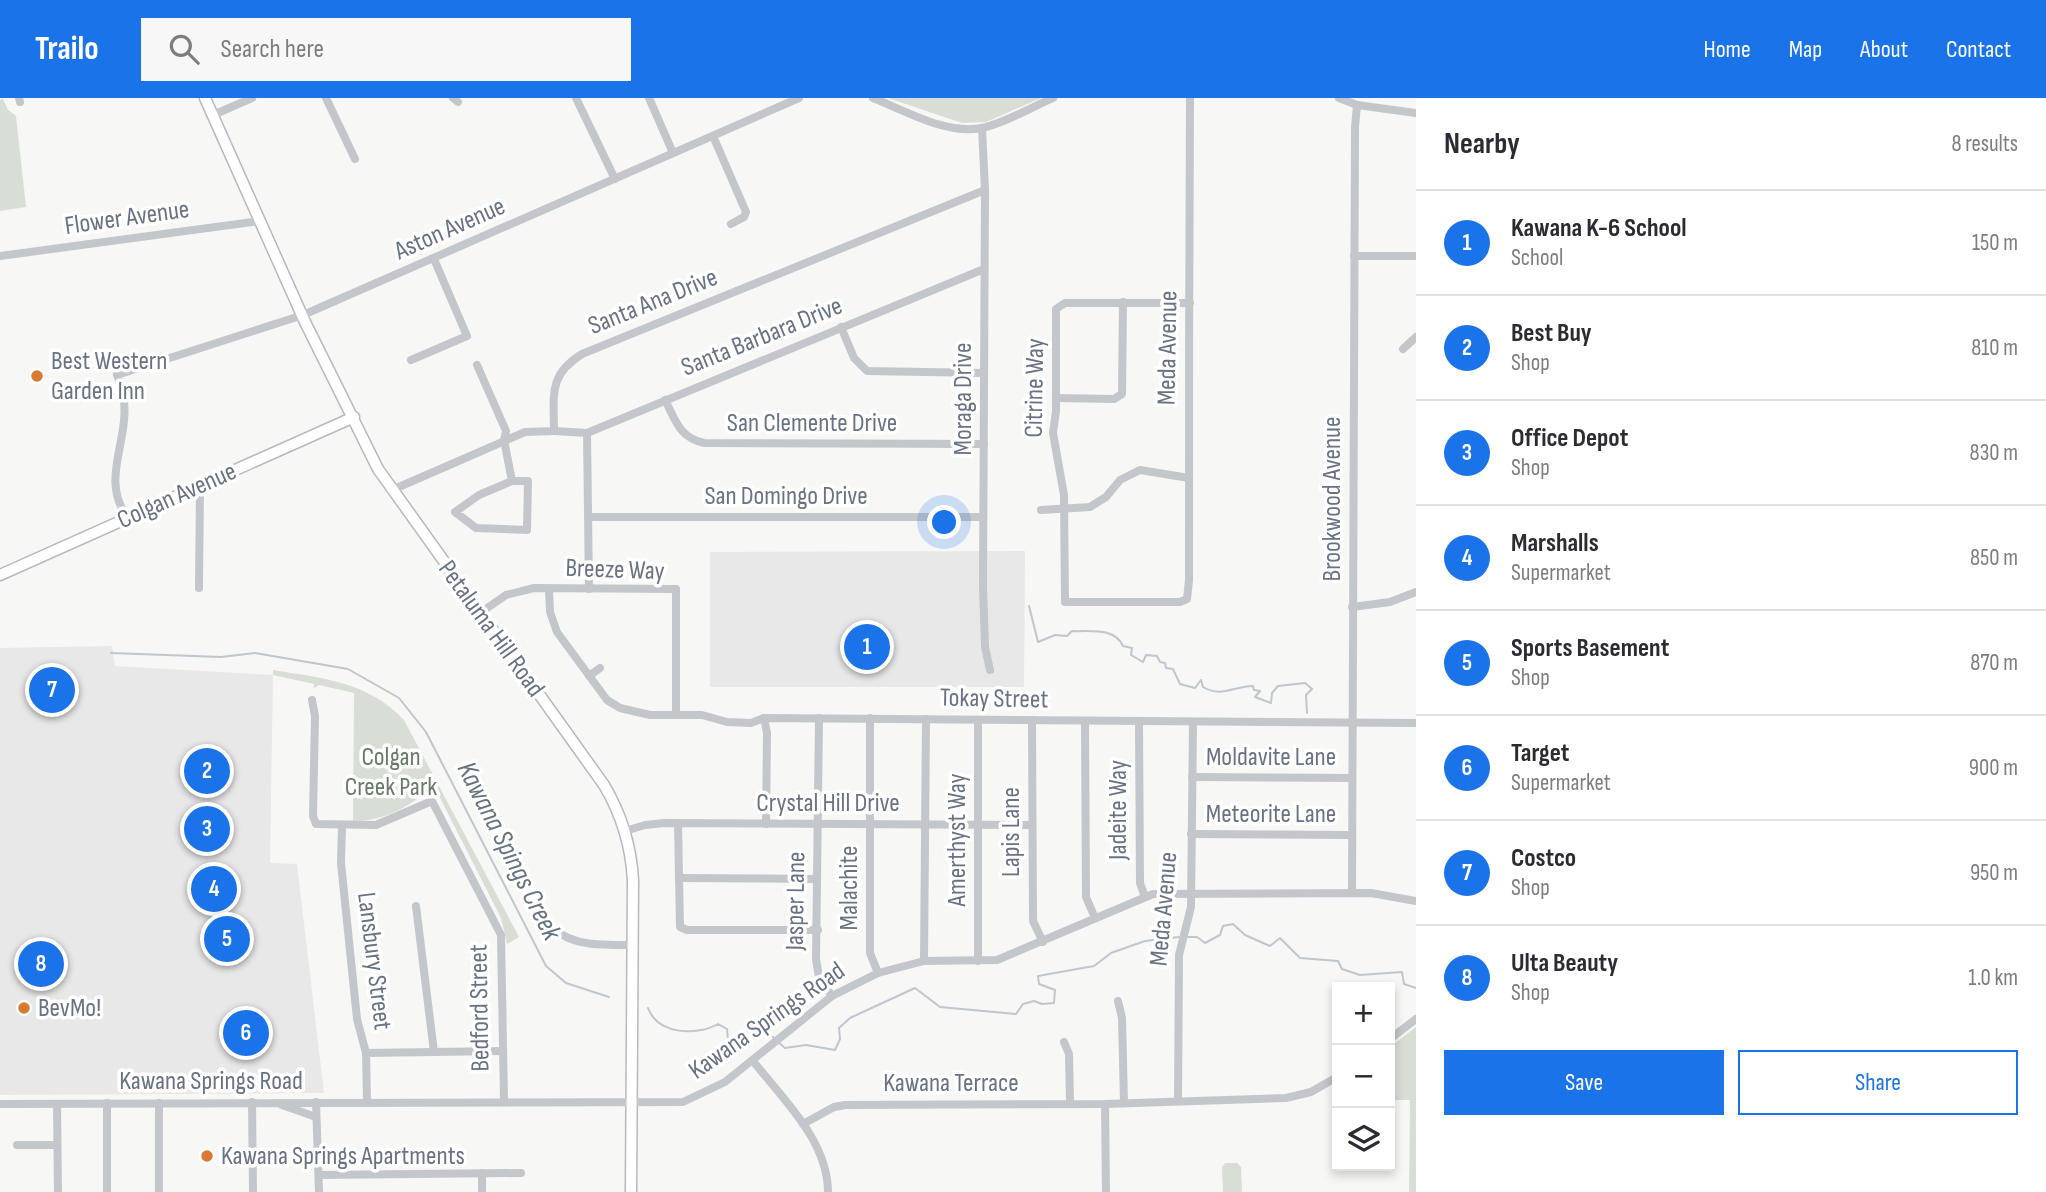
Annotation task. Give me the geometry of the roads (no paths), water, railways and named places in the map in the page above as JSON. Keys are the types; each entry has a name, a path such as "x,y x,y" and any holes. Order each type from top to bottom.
{"main road":[{"name":"Petaluma Hill Road","path":"205,98 369,453 392,491 604,785 625,831 633,880 631,1192"},
{"name":"Colgan Avenue","path":"0,575 354,417"}],"street":[{"path":"213,116 251,98"},
{"path":"326,98 355,159"},
{"path":"576,98 615,179"},
{"path":"649,98 673,153"},
{"name":"Aston Avenue","path":"128,518 117,500 114,481 126,419 123,388 117,374 303,315 713,136 780,102 799,98"},
{"path":"873,98 948,126 982,128 1053,98"},
{"name":"Meda Avenue","path":"1065,602 1180,602 1188,599 1190,98"},
{"path":"1339,98 1357,105 1416,113"},
{"name":"Brookwood Avenue","path":"1352,893 1350,778 1357,105"},
{"name":"Moraga Drive","path":"982,128 985,190 984,635 990,670"},
{"path":"713,136 746,212 744,217 731,224"},
{"name":"Santa Ana Drive","path":"554,431 554,391 557,376 565,364 582,354 985,190"},
{"name":"Flower Avenue","path":"0,256 260,221"},
{"path":"1354,256 1416,256"},
{"path":"411,360 467,335 434,259"},
{"name":"Santa Barbara Drive","path":"554,431 587,433 984,269"},
{"path":"1056,398 1114,399 1122,394 1123,302"},
{"name":"Citrine Way","path":"1065,602 1063,486 1053,433 1056,398 1056,309 1066,303 1190,303"},
{"path":"841,327 854,358 867,371 984,373"},
{"path":"1403,349 1416,337"},
{"path":"477,365 506,431 504,440 512,481"},
{"name":"San Clemente Drive","path":"664,400 679,430 689,439 704,443 984,443"},
{"path":"392,491 525,432 554,431"},
{"path":"587,433 589,589"},
{"path":"1041,509 1090,507 1106,497 1120,480 1140,470 1189,478"},
{"path":"512,481 528,481 527,530 476,528 463,522 455,512 479,495 512,481"},
{"path":"199,587 200,486"},
{"name":"San Domingo Drive","path":"589,517 983,517"},
{"name":"Breeze Way","path":"480,613 506,594 534,588 676,589 676,715"},
{"name":"Tokay Street","path":"549,589 552,623 607,700 635,714 702,715 739,723 764,718 1416,723"},
{"path":"1353,607 1390,602 1416,592"},
{"path":"589,676 600,668"},
{"name":"Bedford Street","path":"312,700 315,716 313,816 316,824 342,826 387,823 428,801 435,803 501,935 504,1101"},
{"path":"764,718 767,733 766,824"},
{"name":"Jasper Lane","path":"819,718 817,969 832,996"},
{"name":"Malachite","path":"870,718 870,954 877,973"},
{"path":"924,961 926,719"},
{"name":"Amerthyst Way","path":"978,720 978,961"},
{"name":"Lapis Lane","path":"1032,720 1033,922 1043,942"},
{"path":"1085,721 1086,897 1095,918"},
{"name":"Jadeite Way","path":"1139,722 1140,883 1145,897"},
{"name":"Meda Avenue","path":"1178,1100 1180,948 1191,892 1193,722"},
{"name":"Moldavite Lane","path":"1192,777 1350,778"},
{"path":"678,824 678,921 684,929 818,930"},
{"name":"Crystal Hill Drive","path":"625,831 645,825 678,824 1032,825"},
{"name":"Lansbury Street","path":"342,826 341,863 356,1006 366,1053 367,1101"},
{"name":"Meteorite Lane","path":"1191,834 1350,835"},
{"path":"678,878 817,879"},
{"name":"Kawana Springs Road","path":"0,1104 367,1101 671,1103 699,1096 753,1061 832,996 877,973 924,961 997,960 1145,897 1165,892 1352,893 1392,895 1416,901"},
{"path":"416,906 434,1052"},
{"path":"541,917 550,928 572,942 631,945"},
{"path":"1118,1001 1122,1018 1124,1103"},
{"path":"1395,1036 1416,1019"},
{"path":"1064,1042 1069,1054 1070,1103"},
{"path":"366,1053 502,1051"},
{"path":"753,1061 803,1124 822,1156 828,1178 828,1192"},
{"name":"Kawana Terrace","path":"803,1124 834,1107 845,1105 1105,1104 1286,1098 1311,1092 1332,1080"},
{"path":"252,1102 253,1192"},
{"path":"272,1102 316,1117"},
{"path":"316,1102 319,1192"},
{"path":"107,1103 107,1192"},
{"path":"159,1103 159,1192"},
{"path":"57,1104 58,1192"},
{"path":"1105,1104 1106,1192"},
{"path":"17,1145 57,1145"},
{"path":"482,1173 482,1192"},
{"path":"319,1175 521,1173"}],"waterway":[{"path":"1029,606 1038,642 1055,635 1067,636 1072,631 1108,633 1123,646 1132,648 1131,655 1143,662 1146,655 1157,656 1160,662 1165,663 1166,668 1173,669 1180,684 1195,688 1201,680 1203,687 1222,692 1253,686 1254,690 1260,691 1255,697 1271,703 1272,693 1278,686 1305,683 1312,689 1306,695 1307,713"},
{"name":"Kawana Spings Creek","path":"111,653 221,657 255,653 348,669 399,698 426,732 546,966 566,983 609,997"},
{"name":"Kawana Spings Creek","path":"1188,937 1197,937 1205,943 1220,935 1223,926 1233,924 1245,935 1270,946 1280,938 1300,958 1338,961 1342,969 1360,975 1402,972 1404,984 1416,988"},
{"name":"Kawana Spings Creek","path":"778,1042 785,1048 806,1045 835,1050 840,1039 839,1028 850,1018 915,988 940,1007 1016,1014 1023,1004 1034,1001 1042,1004 1054,1003 1055,990 1039,984 1038,976 1094,966 1111,953 1145,941 1179,937"},
{"name":"Kawana Spings Creek","path":"648,1008 660,1024 679,1031 700,1030 718,1024 727,1029 728,1040 738,1040 752,1027 764,1030 774,1038"}],"place":[{"name":"Best Western Garden Inn","path":"37,376"},
{"name":"Kawana K-6 School","path":"867,647"},
{"name":"Costco","path":"52,690"},
{"name":"Best Buy","path":"207,771"},
{"name":"Office Depot","path":"207,829"},
{"name":"Marshalls","path":"214,889"},
{"name":"Sports Basement","path":"227,939"},
{"name":"Ulta Beauty","path":"41,964"},
{"name":"BevMo!","path":"24,1008"},
{"name":"Target","path":"246,1033"},
{"name":"Kawana Springs Apartments","path":"207,1156"}],"park label":[{"name":"Colgan Creek Park","path":"391,772"}]}
